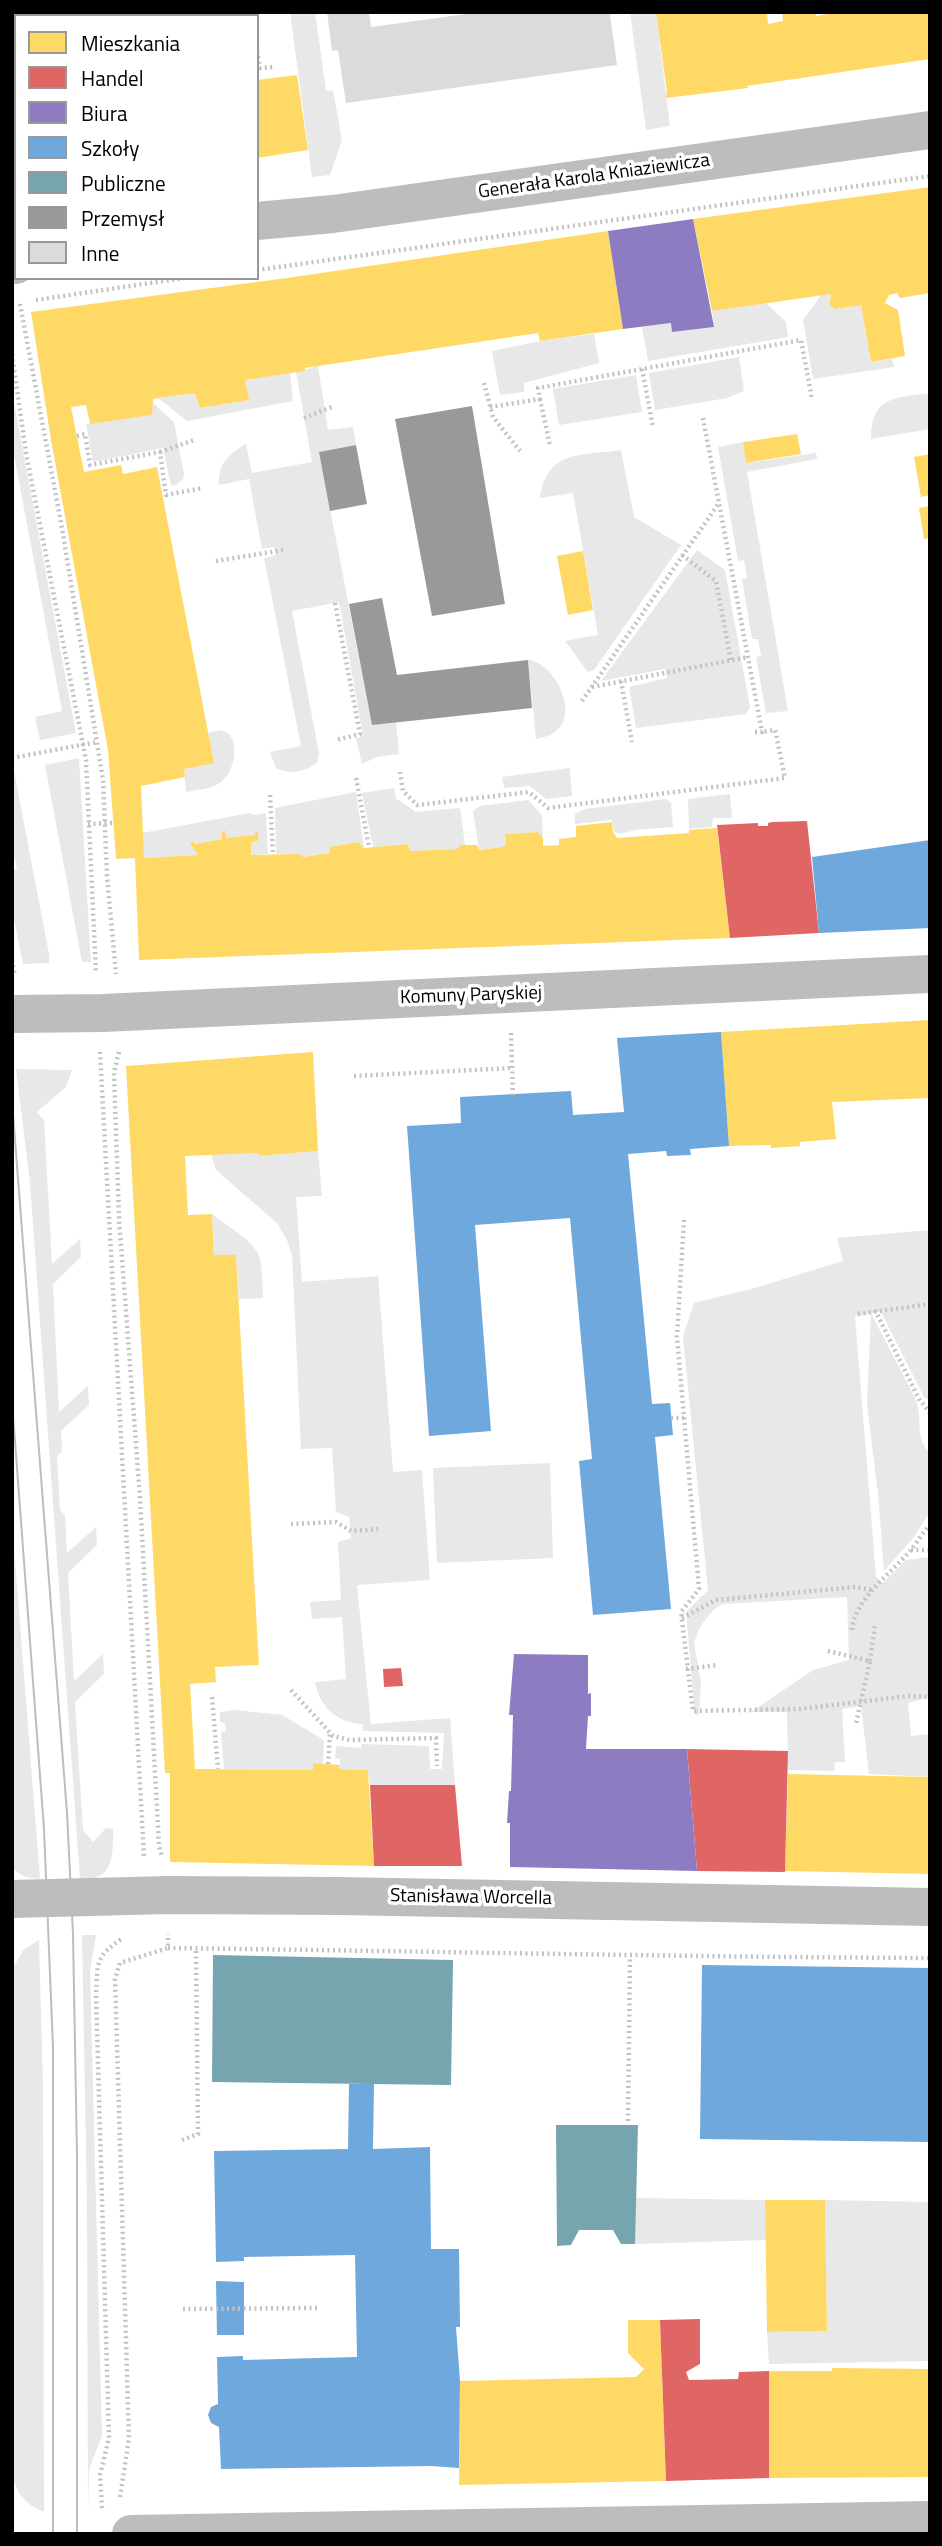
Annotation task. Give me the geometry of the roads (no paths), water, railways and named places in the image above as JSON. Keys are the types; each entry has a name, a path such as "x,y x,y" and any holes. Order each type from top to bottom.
{"street":[{"name":"Generała Karola Kniaziewicza","path":"259,221 365,209 930,130"},
{"name":"Komuny Paryskiej","path":"14,996 188,1010 930,974"},
{"name":"Stanisława Worcella","path":"12,1899 168,1895 508,1898 930,1907"},
{"path":"117,2515 491,2531 930,2520"}],"tram line":[{"path":"12,1101 67,1813 73,1934 77,2156 77,2534"},
{"path":"12,1401 44,1829 53,2047 53,2534"}]}
